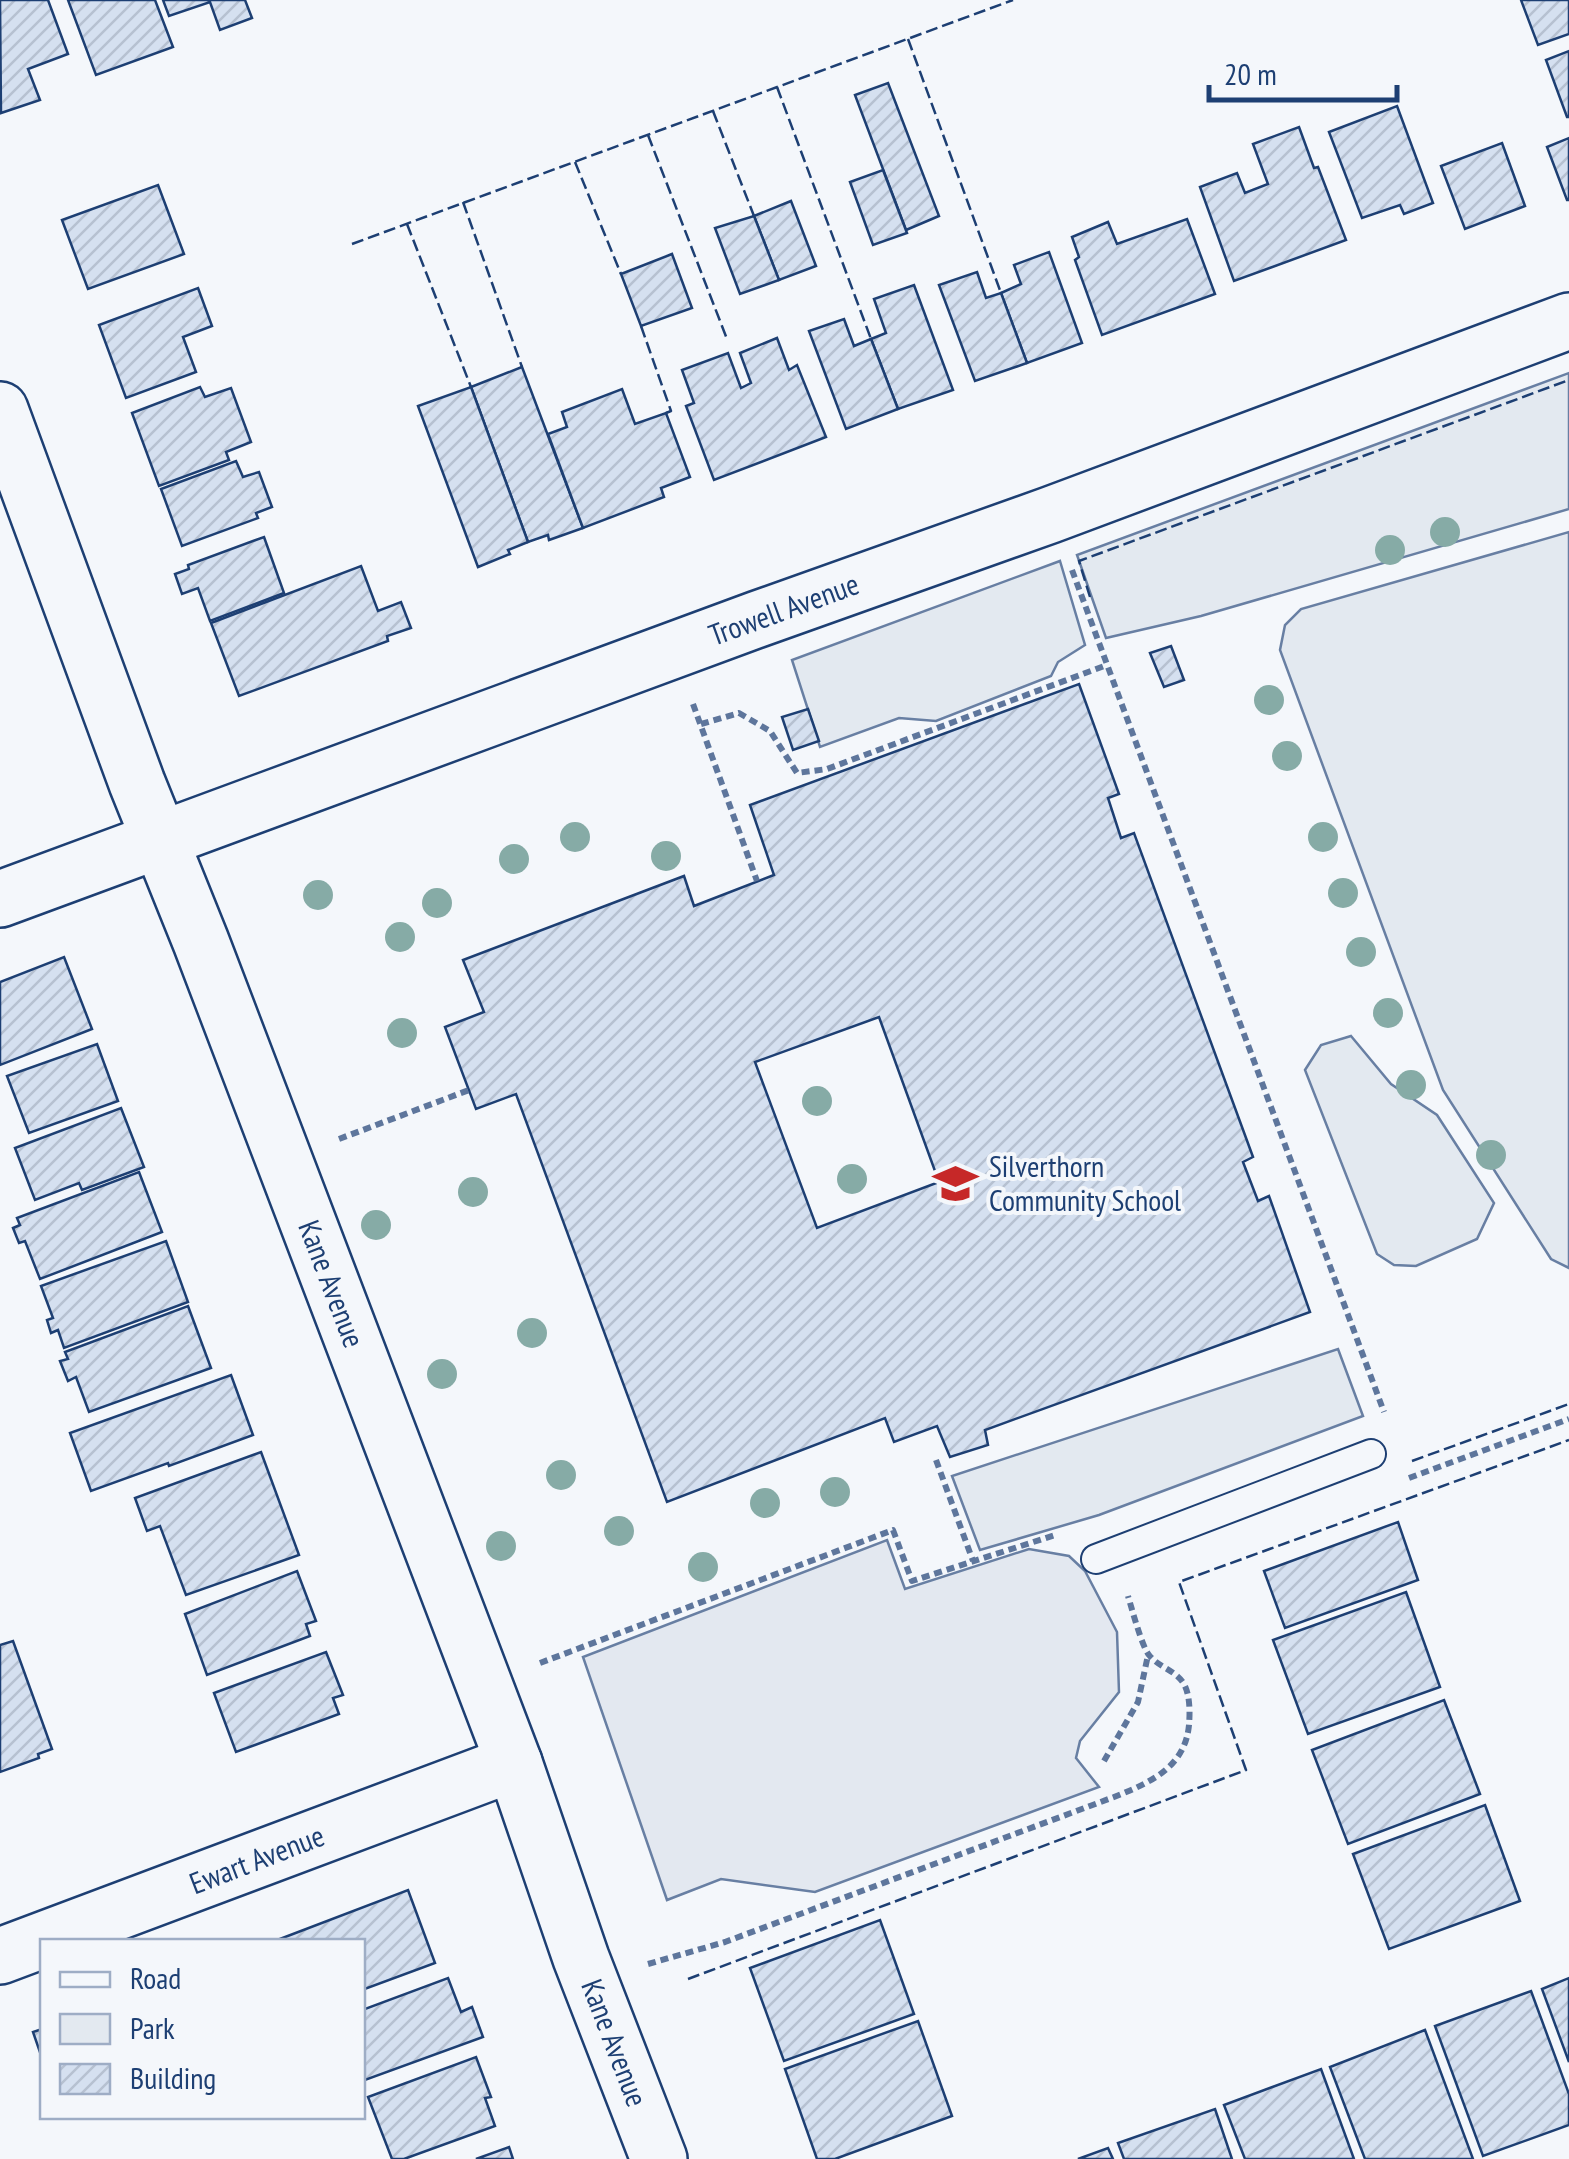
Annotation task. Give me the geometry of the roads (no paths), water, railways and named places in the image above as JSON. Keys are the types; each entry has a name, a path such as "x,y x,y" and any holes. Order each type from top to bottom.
{"street":[{"name":"Trowell Avenue","path":"0,899 1569,321"},
{"name":"Kane Avenue","path":"0,410 159,841 514,1764 581,1958 659,2159"},
{"name":"Ewart Avenue","path":"46,1939 514,1764"},
{"name":"Ewart Avenue","path":"0,1956 40,1941"}],"lane":[{"path":"1096,1559 1371,1454"}],"place":[{"name":"Silverthorn Community School","path":"956,1184"}]}
